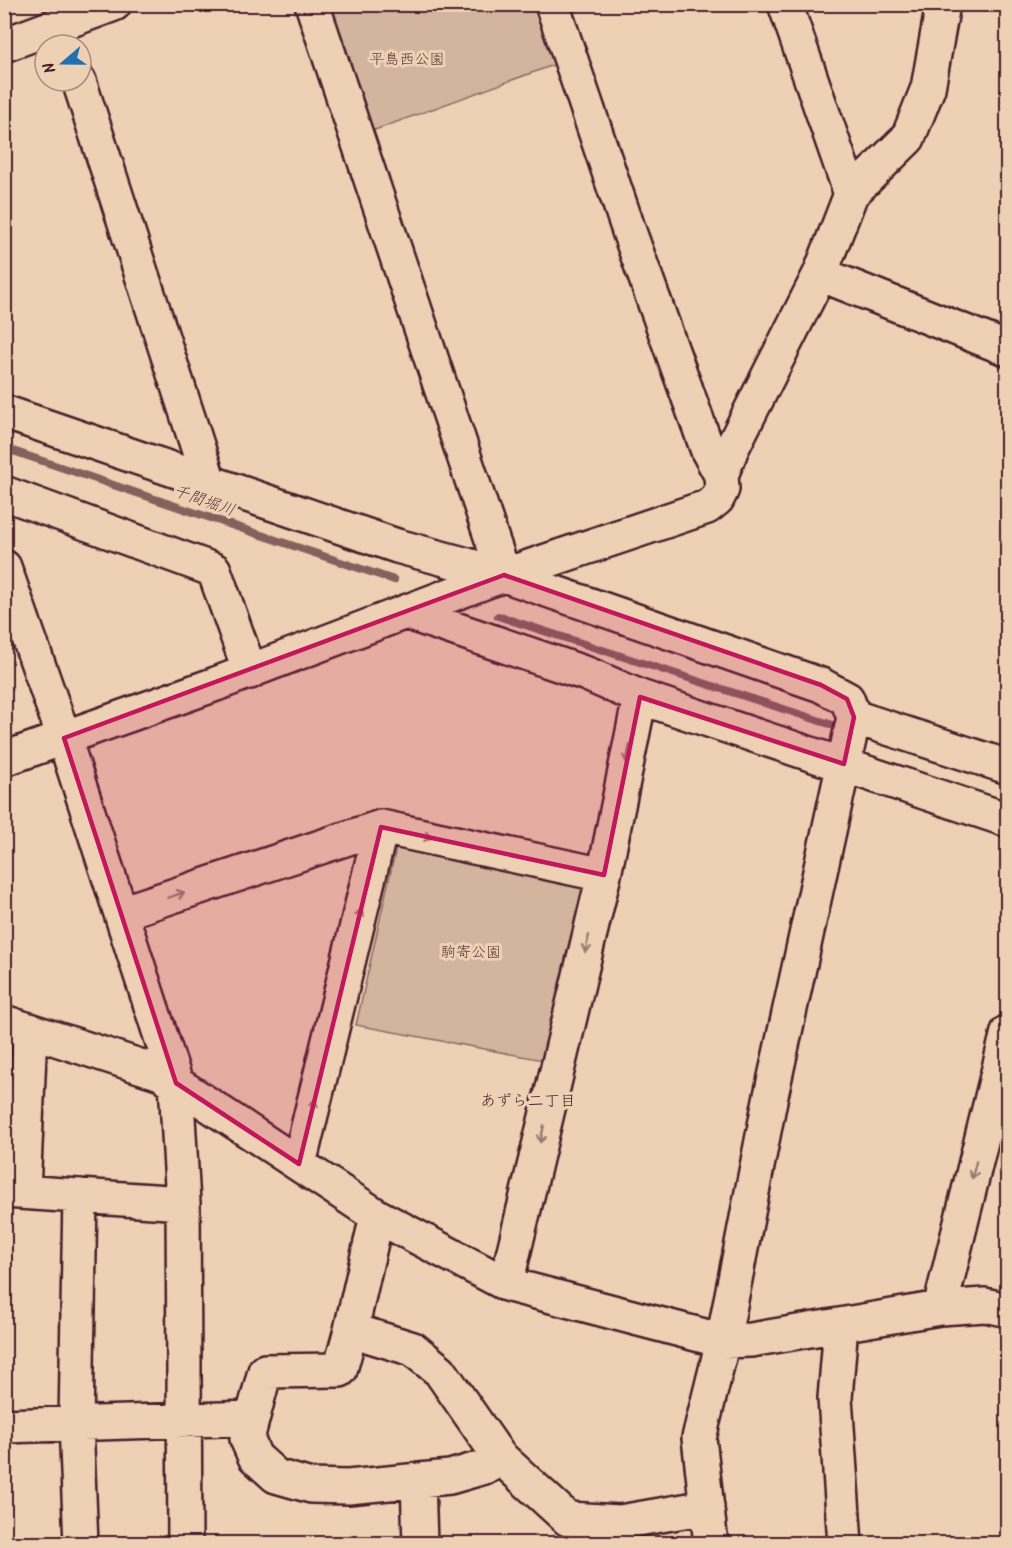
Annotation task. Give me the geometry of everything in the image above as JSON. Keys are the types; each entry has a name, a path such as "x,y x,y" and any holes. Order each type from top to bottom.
{"street":[{"path":"4,45 114,4"},
{"path":"312,4 504,575"},
{"path":"4,759 250,672 504,575 707,507 717,499 722,489 721,475 708,451 630,234 552,4"},
{"path":"785,4 851,194"},
{"path":"721,475 733,446 820,274 851,194 908,138 928,88 943,4"},
{"path":"83,93 209,482"},
{"path":"820,274 1008,349"},
{"path":"4,412 397,546 504,575 821,685 847,699 850,739 770,1100 723,1341 699,1438 711,1544"},
{"path":"4,493 214,570 250,672"},
{"path":"4,567 64,738 176,1083 183,1203 185,1544"},
{"path":"416,608 640,696 850,739 1008,767"},
{"path":"506,1284 604,875 640,696"},
{"path":"850,739 1008,820"},
{"path":"121,913 381,827 604,875"},
{"path":"299,1164 381,827"},
{"path":"183,1203 14,1191 17,1026 161,1073 377,1215 506,1284 723,1341 751,1340 940,1308 985,1305 1008,1310"},
{"path":"940,1308 995,1135 1008,1032"},
{"path":"80,1196 76,1423 81,1544"},
{"path":"377,1215 340,1370 265,1371 247,1439 255,1457 276,1476 311,1486 348,1487 450,1477 489,1466 499,1456"},
{"path":"841,1325 835,1398 845,1544"},
{"path":"351,1330 413,1349 440,1371 499,1456 567,1520 621,1522 707,1507"},
{"path":"4,1426 252,1418"},
{"path":"418,1480 420,1544"}],"highlighted area":[{"path":"504,575 821,685 847,699 854,717 844,764 640,697 604,875 381,827 299,1164 176,1083 64,738"}],"green space":[{"name":"平島西公園","path":"328,5 539,5 559,63 372,131"},
{"name":"駒寄公園","path":"397,844 585,881 543,1060 356,1025"}],"waterway":[{"name":"千間堀川","path":"4,448 394,580"},
{"path":"498,616 845,729"}],"district":[{"name":"あずら二丁目","path":"528,1101"}]}
